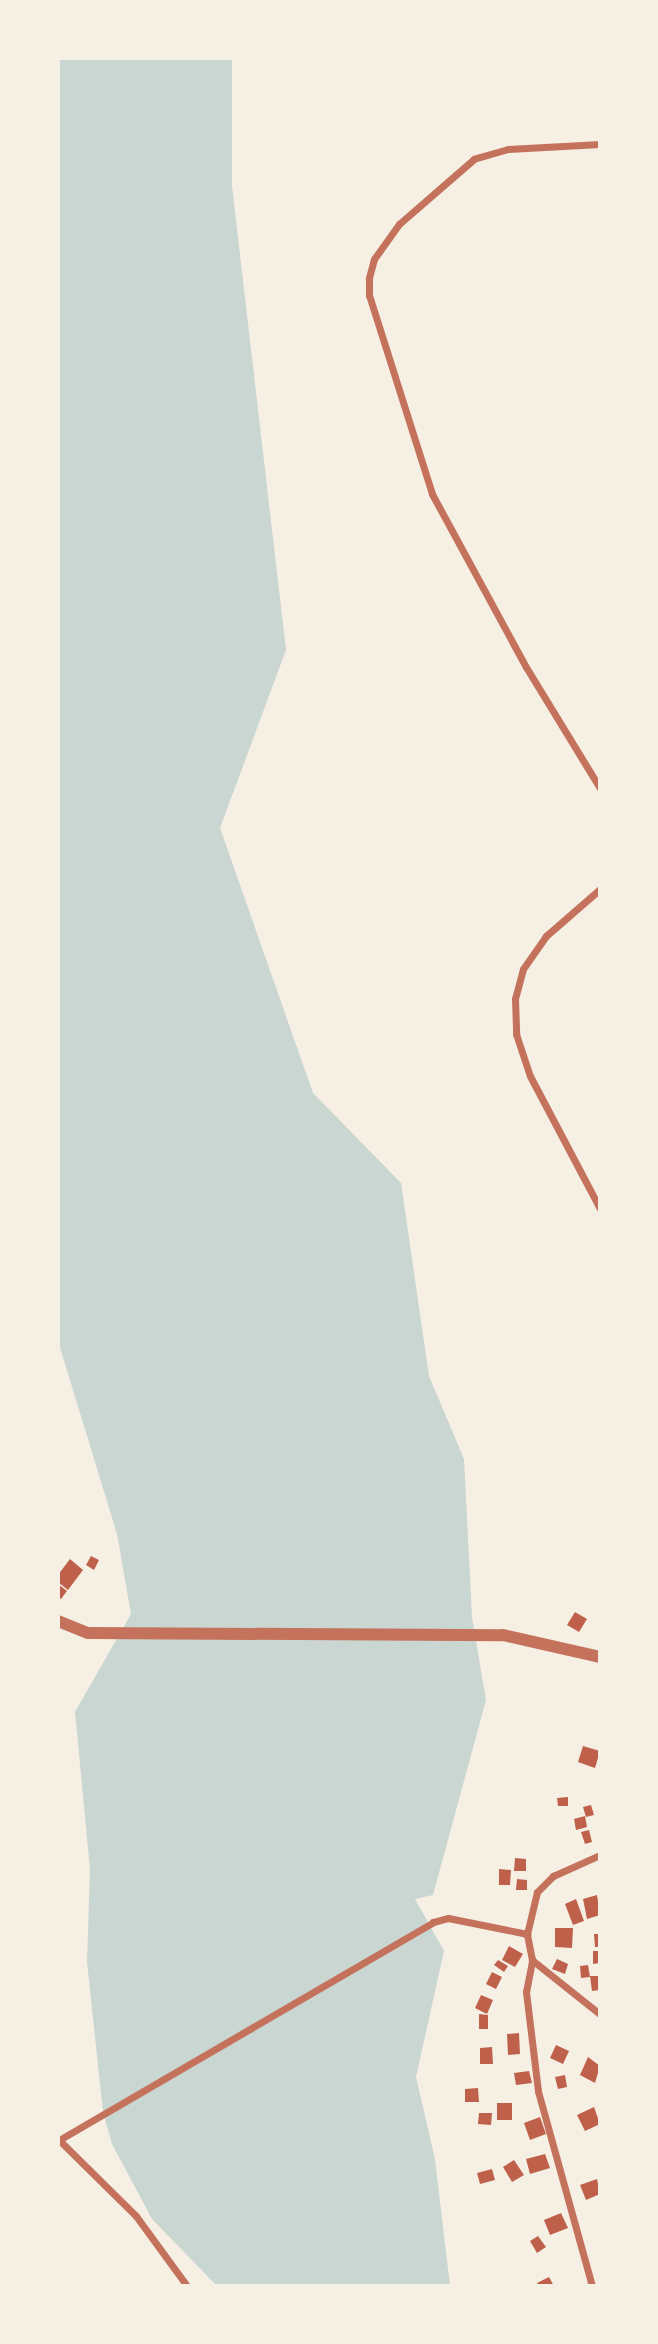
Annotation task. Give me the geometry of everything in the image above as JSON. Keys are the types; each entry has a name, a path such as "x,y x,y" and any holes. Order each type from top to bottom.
{"street":[{"path":"600,144 508,149 474,159 399,224 374,259 369,278 369,295 432,494 526,667 600,788"},
{"path":"600,889 546,936 523,969 515,999 516,1034 530,1076 600,1209"},
{"path":"58,1621 88,1633 503,1635 600,1657"},
{"path":"592,2286 538,2091 526,1992 532,1960 527,1934 537,1892 553,1876 600,1855"},
{"path":"187,2286 136,2216 59,2139 433,1922 449,1917 527,1934"},
{"path":"532,1960 600,2014"}],"shaded area":[{"path":"58,58 232,58 232,186 286,650 220,828 313,1093 401,1183 429,1376 464,1459 472,1617 486,1700 433,1895 415,1899 444,1951 416,2077 435,2159 450,2286 217,2286 152,2219 112,2144 103,2112 87,1962 90,1869 75,1712 131,1614 117,1534 58,1341"}],"building":[{"path":"91,1556 99,1560 94,1570 86,1565"},
{"path":"70,1559 83,1570 68,1590 58,1582 58,1575"},
{"path":"58,1584 67,1591 61,1599 58,1597"},
{"path":"575,1612 587,1619 579,1632 567,1625"},
{"path":"583,1746 600,1751 595,1768 578,1762"},
{"path":"568,1797 568,1806 558,1806 557,1798"},
{"path":"591,1805 594,1815 586,1817 583,1807"},
{"path":"585,1816 587,1827 576,1830 574,1819"},
{"path":"589,1830 592,1842 585,1844 581,1832"},
{"path":"515,1858 526,1859 526,1871 514,1871"},
{"path":"499,1869 511,1870 510,1885 499,1885"},
{"path":"517,1879 527,1880 527,1890 516,1890"},
{"path":"597,1895 600,1915 587,1919 583,1899"},
{"path":"576,1899 584,1921 573,1925 565,1904"},
{"path":"555,1928 573,1928 572,1948 555,1947"},
{"path":"594,1934 600,1934 600,1947 595,1947"},
{"path":"509,1946 523,1954 515,1967 502,1960"},
{"path":"593,1951 600,1951 600,1963 593,1964"},
{"path":"557,1959 568,1964 565,1974 552,1969"},
{"path":"498,1960 508,1966 504,1972 494,1965"},
{"path":"588,1965 590,1977 581,1978 580,1966"},
{"path":"492,1972 502,1977 496,1989 486,1984"},
{"path":"590,1976 600,1976 600,1990 592,1991"},
{"path":"481,1995 493,2000 487,2014 475,2008"},
{"path":"479,2014 488,2015 488,2029 479,2029"},
{"path":"519,2033 520,2054 508,2055 507,2034"},
{"path":"556,2045 569,2051 563,2064 550,2058"},
{"path":"492,2047 493,2064 480,2064 480,2048"},
{"path":"588,2057 600,2066 595,2083 580,2075"},
{"path":"529,2071 532,2083 516,2085 514,2073"},
{"path":"565,2075 567,2087 558,2089 555,2077"},
{"path":"478,2088 479,2102 465,2102 465,2089"},
{"path":"497,2103 512,2103 512,2120 497,2120"},
{"path":"594,2107 600,2124 585,2131 577,2115"},
{"path":"479,2113 492,2113 491,2125 478,2124"},
{"path":"540,2117 546,2134 530,2140 524,2123"},
{"path":"545,2154 550,2168 530,2174 526,2159"},
{"path":"514,2160 524,2175 512,2182 503,2167"},
{"path":"492,2169 495,2180 480,2184 477,2173"},
{"path":"597,2179 600,2194 586,2200 580,2185"},
{"path":"561,2213 568,2228 550,2235 544,2220"},
{"path":"538,2236 546,2247 537,2253 530,2241"},
{"path":"549,2277 554,2286 539,2286 537,2283"}]}
